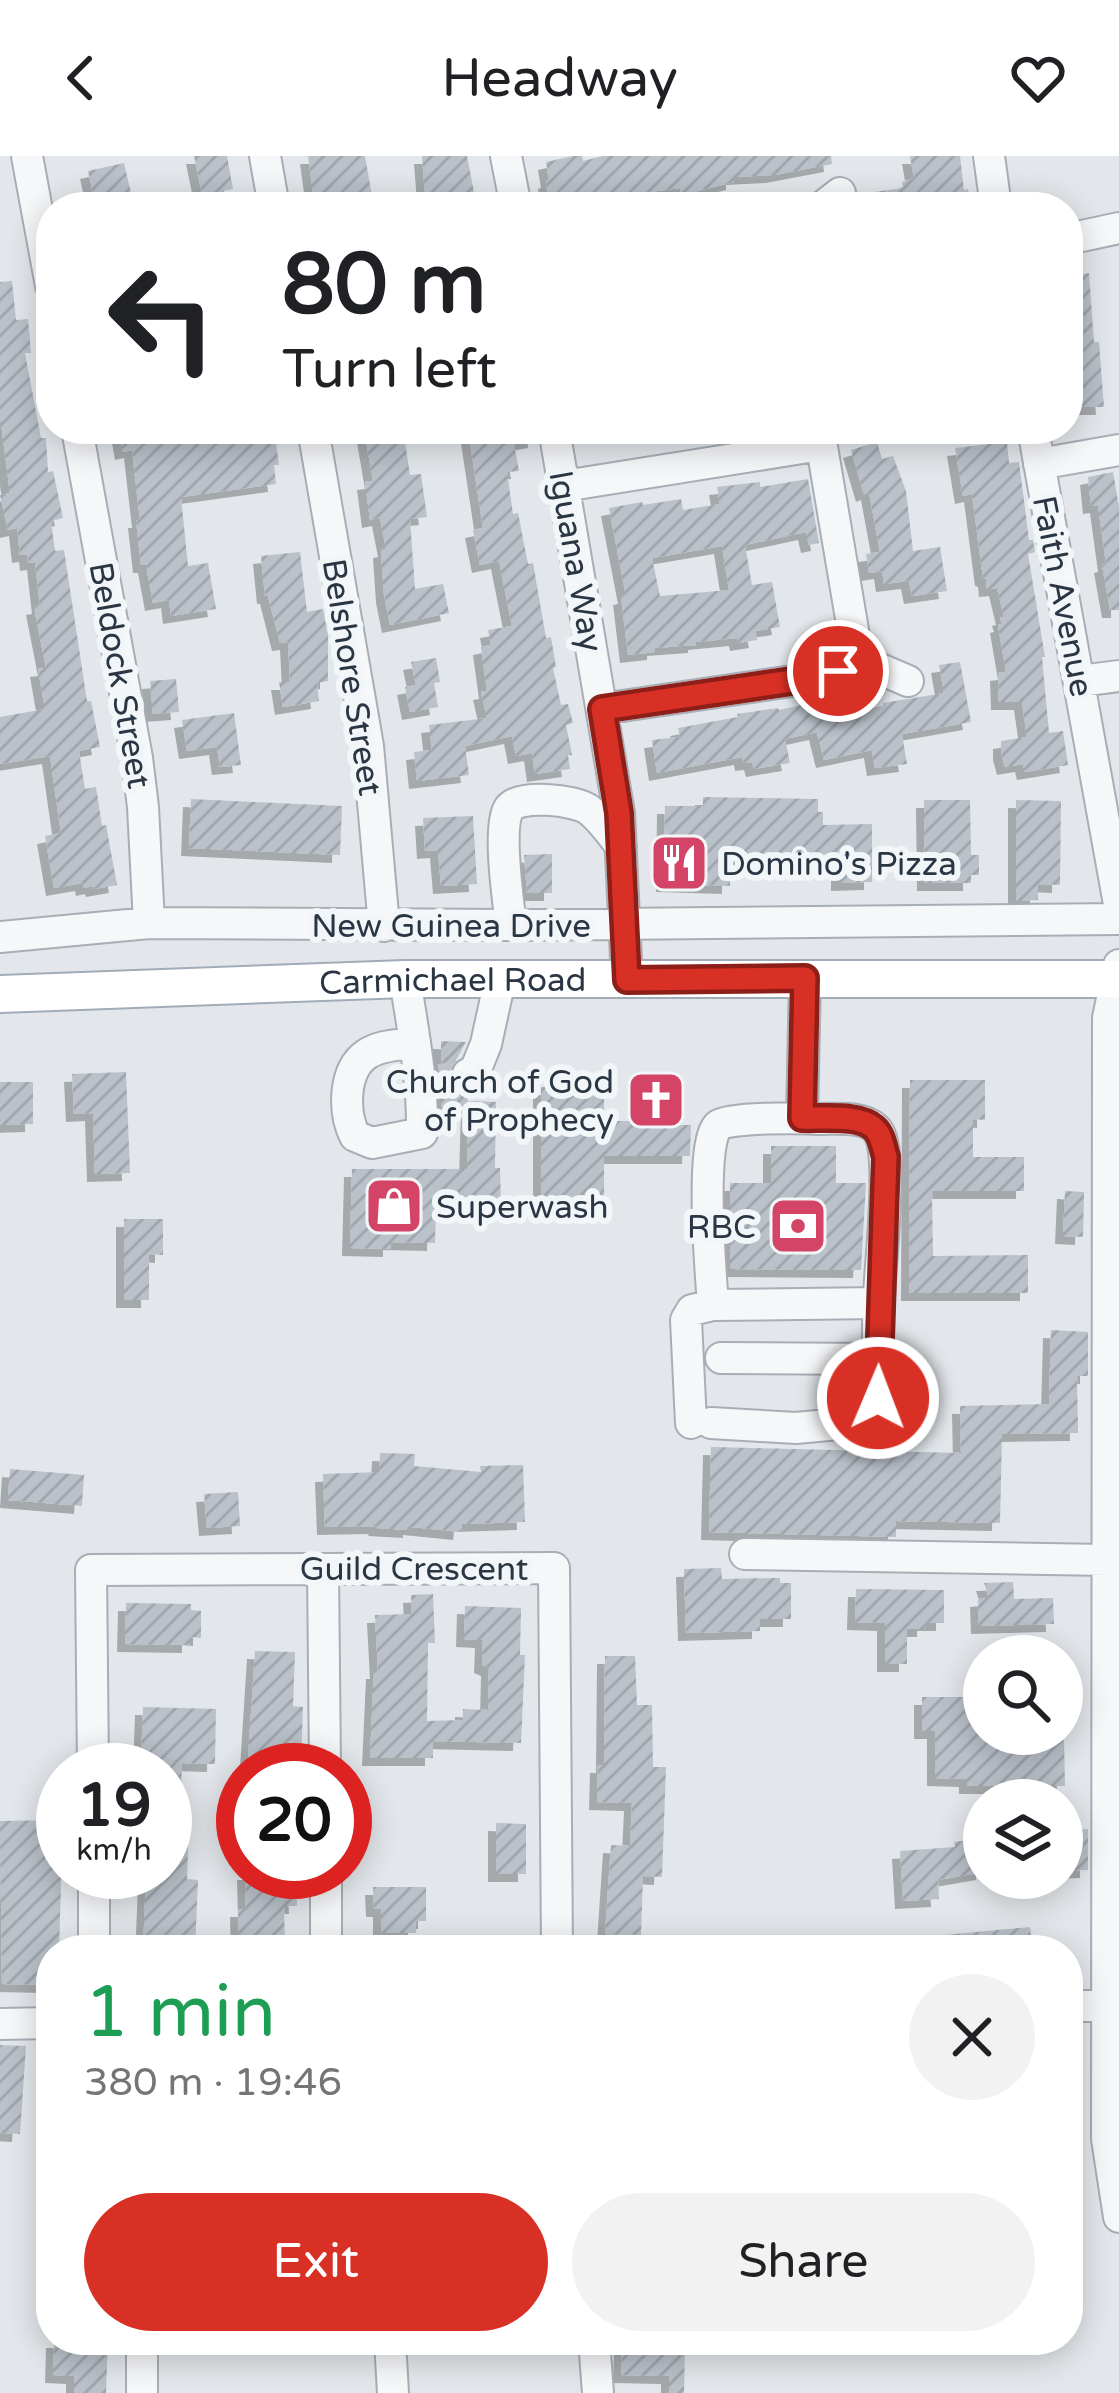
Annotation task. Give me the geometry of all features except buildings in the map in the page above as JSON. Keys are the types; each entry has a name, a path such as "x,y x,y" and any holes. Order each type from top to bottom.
{"main road":[{"name":"Carmichael Road","path":"0,994 405,979 1118,975"}],"street":[{"path":"27,156 36,205"},
{"path":"266,156 272,192"},
{"path":"506,156 513,192"},
{"path":"988,156 994,192"},
{"path":"1083,236 1119,228"},
{"name":"Beldock Street","path":"80,444 137,758 149,923"},
{"name":"Belshore Street","path":"316,444 368,746 384,926"},
{"name":"Iguana Way","path":"557,444 619,813 627,980"},
{"path":"564,486 783,444"},
{"path":"602,709 826,676 844,667 852,657 854,635 821,444"},
{"name":"Faith Avenue","path":"1036,444 1119,904"},
{"path":"1039,464 1119,450"},
{"path":"852,657 908,681"},
{"path":"1080,682 1119,676"},
{"path":"511,925 506,833 507,811 514,803 578,803 621,846"},
{"name":"New Guinea Drive","path":"0,937 149,923 384,926 1119,919"},
{"path":"1118,975 1108,1018 1107,2139 1119,2217"},
{"path":"802,1118 805,978"},
{"path":"405,979 415,1042 444,1081"},
{"path":"415,1042 363,1056 352,1073 346,1104 355,1136 372,1143 422,1133 444,1081 475,1071 500,980"},
{"path":"712,1305 707,1170 714,1130 737,1121 802,1118 858,1120 873,1126 886,1157 874,1411 860,1422 796,1428 701,1423 686,1320 692,1310 712,1305 879,1303"},
{"path":"721,1358 878,1359"},
{"path":"745,1554 1107,1560"},
{"name":"Guild Crescent","path":"93,1743 91,1570 554,1568 557,1935"},
{"path":"323,1569 325,1743"},
{"path":"94,1899 94,1935"},
{"path":"326,1899 326,1935"},
{"path":"1083,2006 1108,2006"},
{"path":"0,2024 36,2023"},
{"path":"142,2355 142,2393"},
{"path":"391,2355 392,2393"},
{"path":"595,2355 598,2393"}],"tunnel":[{"path":"440,1079 468,1074"}],"place":[{"name":"Domino's Pizza","path":"679,863"},
{"name":"Church of God of Prophecy","path":"656,1100"},
{"name":"Superwash","path":"394,1206"},
{"name":"RBC","path":"798,1226"}],"route":[{"path":"838,671 602,709 619,813 627,980 805,978 802,1118 858,1120 879,1133 886,1157 878,1398"}]}
